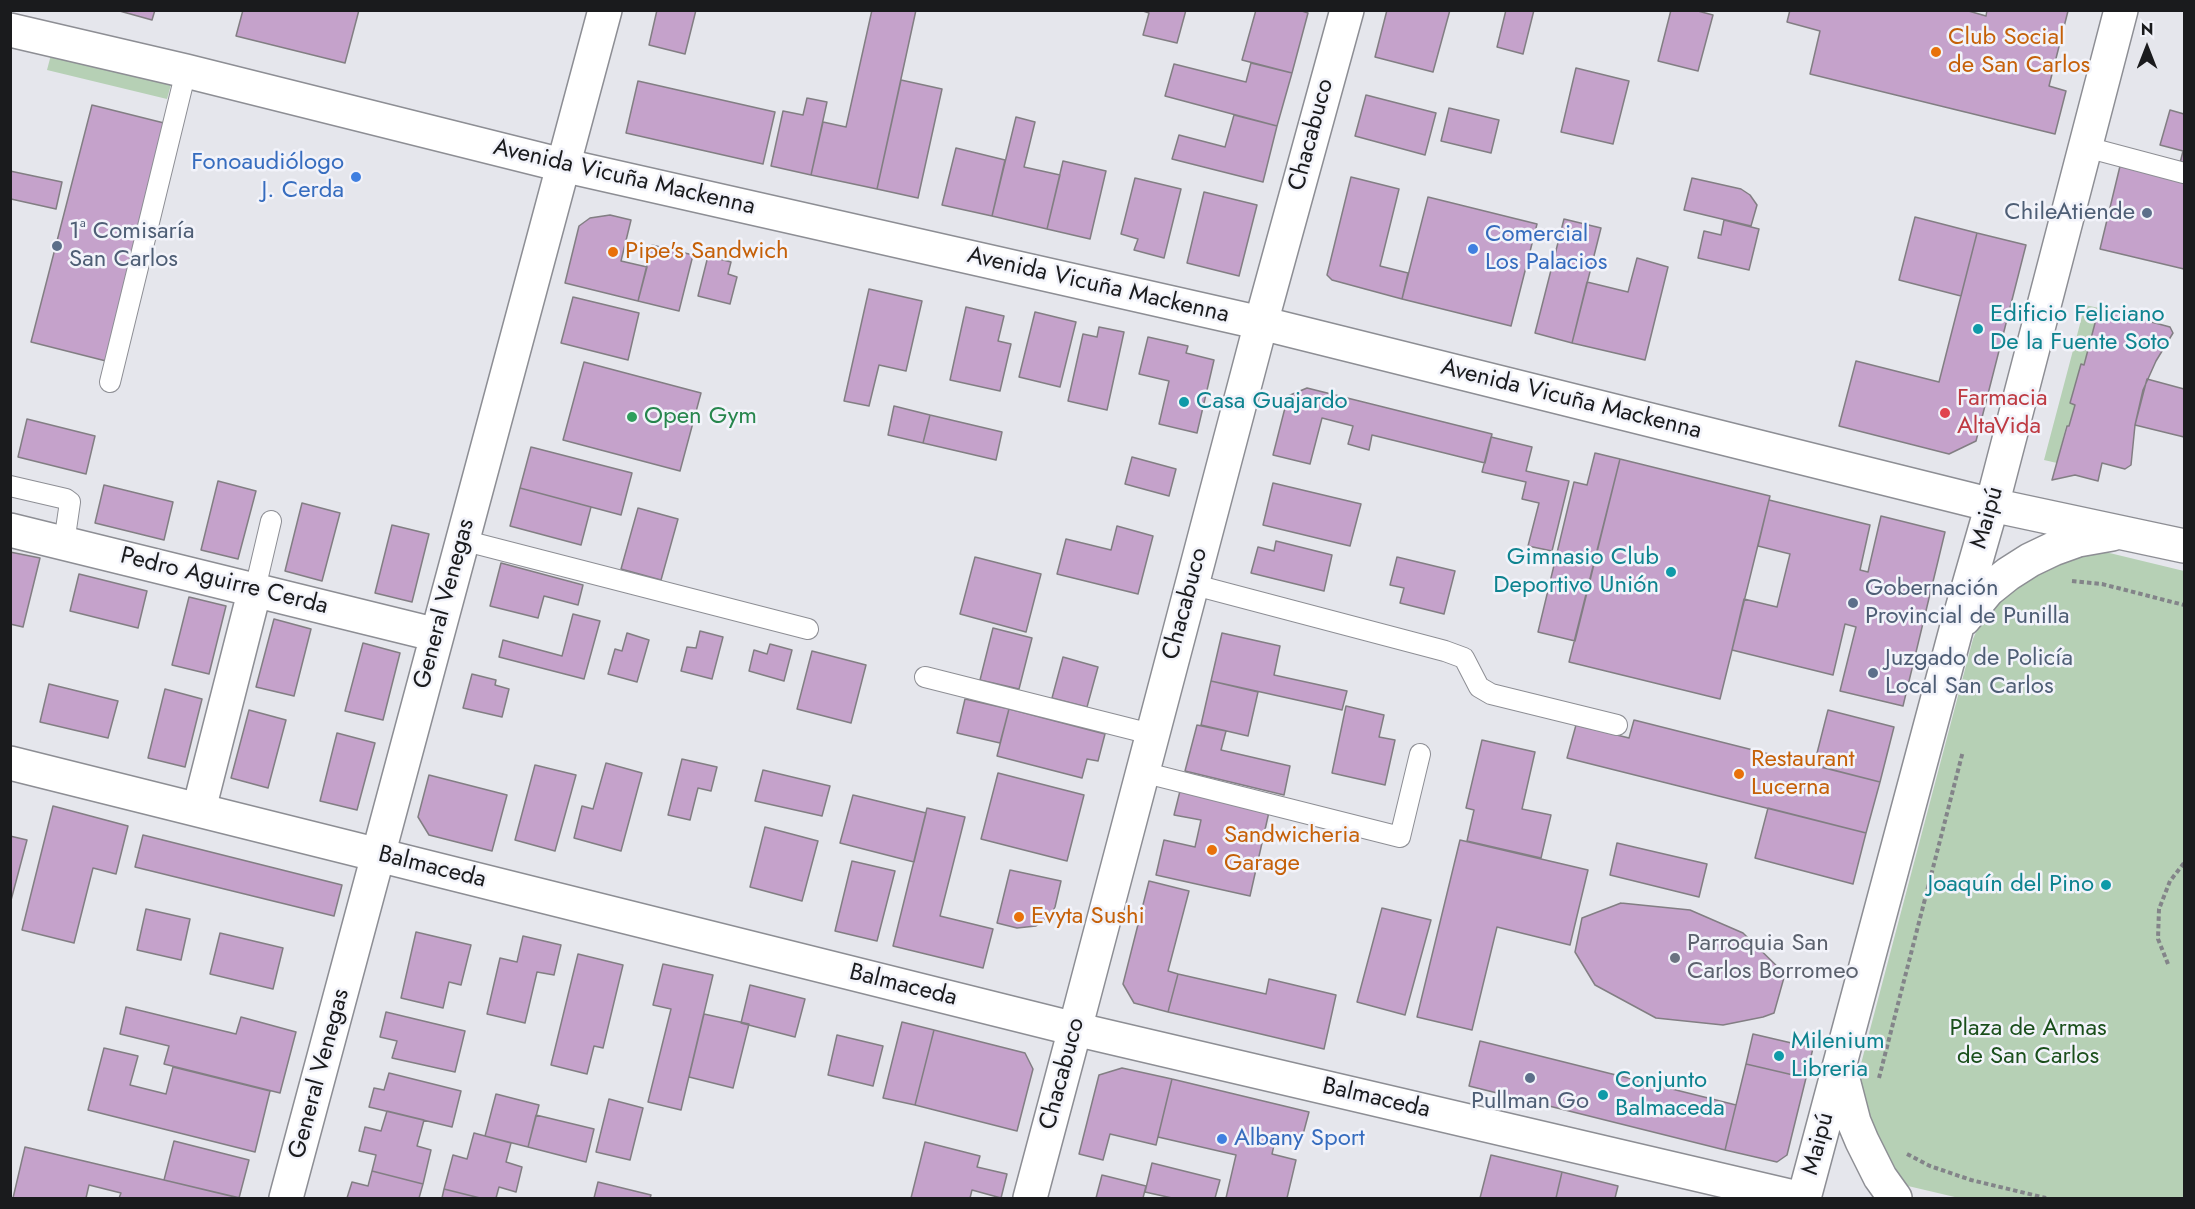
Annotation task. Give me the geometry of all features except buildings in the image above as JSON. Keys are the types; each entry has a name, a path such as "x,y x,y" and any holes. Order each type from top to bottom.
{"main road":[{"name":"General Venegas","path":"286,1198 604,10"},
{"name":"Chacabuco","path":"1030,1198 1191,584 1347,10"},
{"name":"Maipú","path":"1804,1198 1956,630 1992,505 2121,10"},
{"name":"Avenida Vicuña Mackenna","path":"10,30 186,71 562,165 1261,323 1992,505 2184,546"},
{"name":"Pedro Aguirre Cerda","path":"10,530 437,635"},
{"path":"1956,630 1988,590 2030,560 2078,540 2129,533"},
{"path":"200,809 255,589"},
{"name":"Balmaceda","path":"10,763 1075,1029 1798,1198"},
{"path":"1839,1067 1862,1142 1880,1177 1895,1198"}],"lane":[{"path":"110,382 186,71"},
{"path":"2086,147 2184,173"},
{"path":"10,486 66,499 70,502 64,543"},
{"path":"255,589 271,521"},
{"path":"462,540 808,629"},
{"path":"1191,584 1445,651 1464,658 1479,687 1491,693 1617,725"},
{"path":"925,677 1151,734"},
{"path":"1142,772 1400,837 1420,754"}],"path":[{"path":"2067,581 2102,584 2184,605"},
{"path":"1878,1085 1963,749"},
{"path":"2168,964 2158,939 2159,909 2170,881 2184,863"},
{"path":"1900,1148 1906,1154 1941,1170 1971,1180 2046,1198"}],"green space":[{"path":"52,51 172,81 167,99 47,70"},
{"path":"2085,305 2099,308 2084,365 2081,365 2070,403 2075,405 2069,426 2066,426 2057,463 2044,460"},
{"name":"Plaza de Armas de San Carlos","path":"2093,549 2184,571 2184,1198 1959,1198 1908,1186 1895,1172 1878,1146 1857,1079 1973,639 1982,619 2016,577"}],"place":[{"name":"Club Social de San Carlos","path":"1936,52"},
{"name":"Fonoaudiólogo J. Cerda","path":"356,177"},
{"name":"ChileAtiende","path":"2147,213"},
{"name":"1ª Comisaría San Carlos","path":"57,246"},
{"name":"Comercial Los Palacios","path":"1473,249"},
{"name":"Pipe's Sandwich","path":"613,252"},
{"name":"Edificio Feliciano De la Fuente Soto","path":"1978,329"},
{"name":"Casa Guajardo","path":"1184,402"},
{"name":"Farmacia AltaVida","path":"1945,413"},
{"name":"Open Gym","path":"632,417"},
{"name":"Gimnasio Club Deportivo Unión","path":"1671,572"},
{"name":"Gobernación Provincial de Punilla","path":"1853,603"},
{"name":"Juzgado de Policía Local San Carlos","path":"1873,673"},
{"name":"Restaurant Lucerna","path":"1739,774"},
{"name":"Sandwicheria Garage","path":"1212,850"},
{"name":"Joaquín del Pino","path":"2106,885"},
{"name":"Evyta Sushi","path":"1019,917"},
{"name":"Parroquia San Carlos Borromeo","path":"1675,958"},
{"name":"Milenium Libreria","path":"1779,1056"},
{"name":"Pullman Go","path":"1530,1078"},
{"name":"Conjunto Balmaceda","path":"1603,1095"},
{"name":"Albany Sport","path":"1222,1139"}]}
